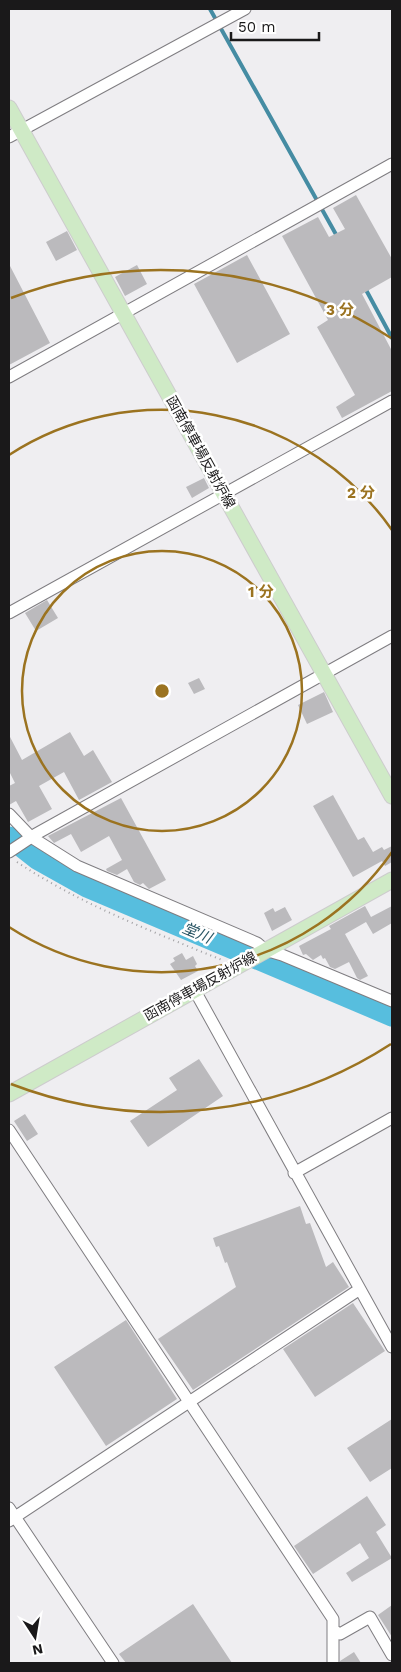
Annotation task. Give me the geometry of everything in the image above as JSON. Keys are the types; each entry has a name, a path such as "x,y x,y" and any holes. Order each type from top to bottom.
{"main road":[{"name":"函南停車場反射炉線","path":"9,108 15,133 124,314 392,796"},
{"name":"函南停車場反射炉線","path":"9,1094 392,880"}],"street":[{"path":"15,133 245,9"},
{"path":"9,377 392,164"},
{"path":"9,613 392,401"},
{"path":"11,855 30,838 392,636"},
{"path":"9,814 30,838 102,878 256,942 265,950 282,955 392,1001"},
{"path":"194,989 392,1347"},
{"path":"294,1172 392,1118"},
{"path":"9,1130 333,1619 333,1663"},
{"path":"113,1663 11,1515 360,1289"},
{"path":"333,1630 340,1634 370,1617 392,1655"}],"path":[{"path":"11,855 81,899 129,923 238,966"}],"building":[{"path":"356,195 392,259 392,277 362,294 392,351 392,391 342,418 336,407 355,395 317,327 328,320 282,236 318,217 329,237 345,229 333,208"},
{"path":"67,231 77,250 56,261 46,242"},
{"path":"247,255 290,334 237,363 194,284"},
{"path":"9,264 50,343 9,365"},
{"path":"137,265 147,284 125,296 115,277"},
{"path":"204,478 209,488 192,498 186,487"},
{"path":"47,600 58,618 36,631 25,613"},
{"path":"199,678 205,689 194,694 188,683"},
{"path":"324,692 333,712 307,724 298,705"},
{"path":"70,732 84,756 93,750 112,782 79,800 64,772 39,786 52,809 28,822 16,801 9,805 9,786 15,783 9,771 9,735 22,760"},
{"path":"333,795 358,840 364,837 373,852 382,847 384,850 392,846 392,862 385,866 382,861 353,877 313,806"},
{"path":"121,798 166,880 149,889 143,883 140,885 134,882 127,869 117,875 107,871 106,869 122,860 109,836 81,852 71,834 54,843 48,836"},
{"path":"365,906 371,917 392,906 392,923 373,934 366,922 345,934 368,976 360,980 357,978 349,962 335,969 330,967 321,955 313,960 306,954 303,955 299,946 331,929 329,926"},
{"path":"285,907 292,920 272,931 264,913 273,908 275,912"},
{"path":"182,953 186,960 193,956 198,971 181,980 170,964 175,961 173,958"},
{"path":"199,1059 223,1096 148,1147 130,1121 177,1090 169,1078"},
{"path":"25,1114 38,1134 27,1141 14,1121"},
{"path":"300,1206 306,1224 310,1223 326,1267 333,1262 349,1287 193,1390 158,1339 236,1287 227,1262 225,1263 219,1246 216,1247 213,1238"},
{"path":"353,1303 385,1351 315,1397 283,1349"},
{"path":"126,1320 177,1399 106,1446 54,1367"},
{"path":"392,1419 392,1468 370,1482 347,1448"},
{"path":"367,1496 386,1525 376,1532 392,1558 352,1582 346,1573 369,1558 360,1543 313,1574 294,1546"},
{"path":"193,1604 232,1663 126,1663 119,1654"},
{"path":"392,1605 392,1637 378,1615"},
{"path":"354,1652 361,1663 340,1663 340,1661"}],"waterway":[{"path":"210,9 338,238"},
{"path":"365,288 392,338"},
{"name":"堂川","path":"9,837 37,859 87,887 392,1016"}]}
